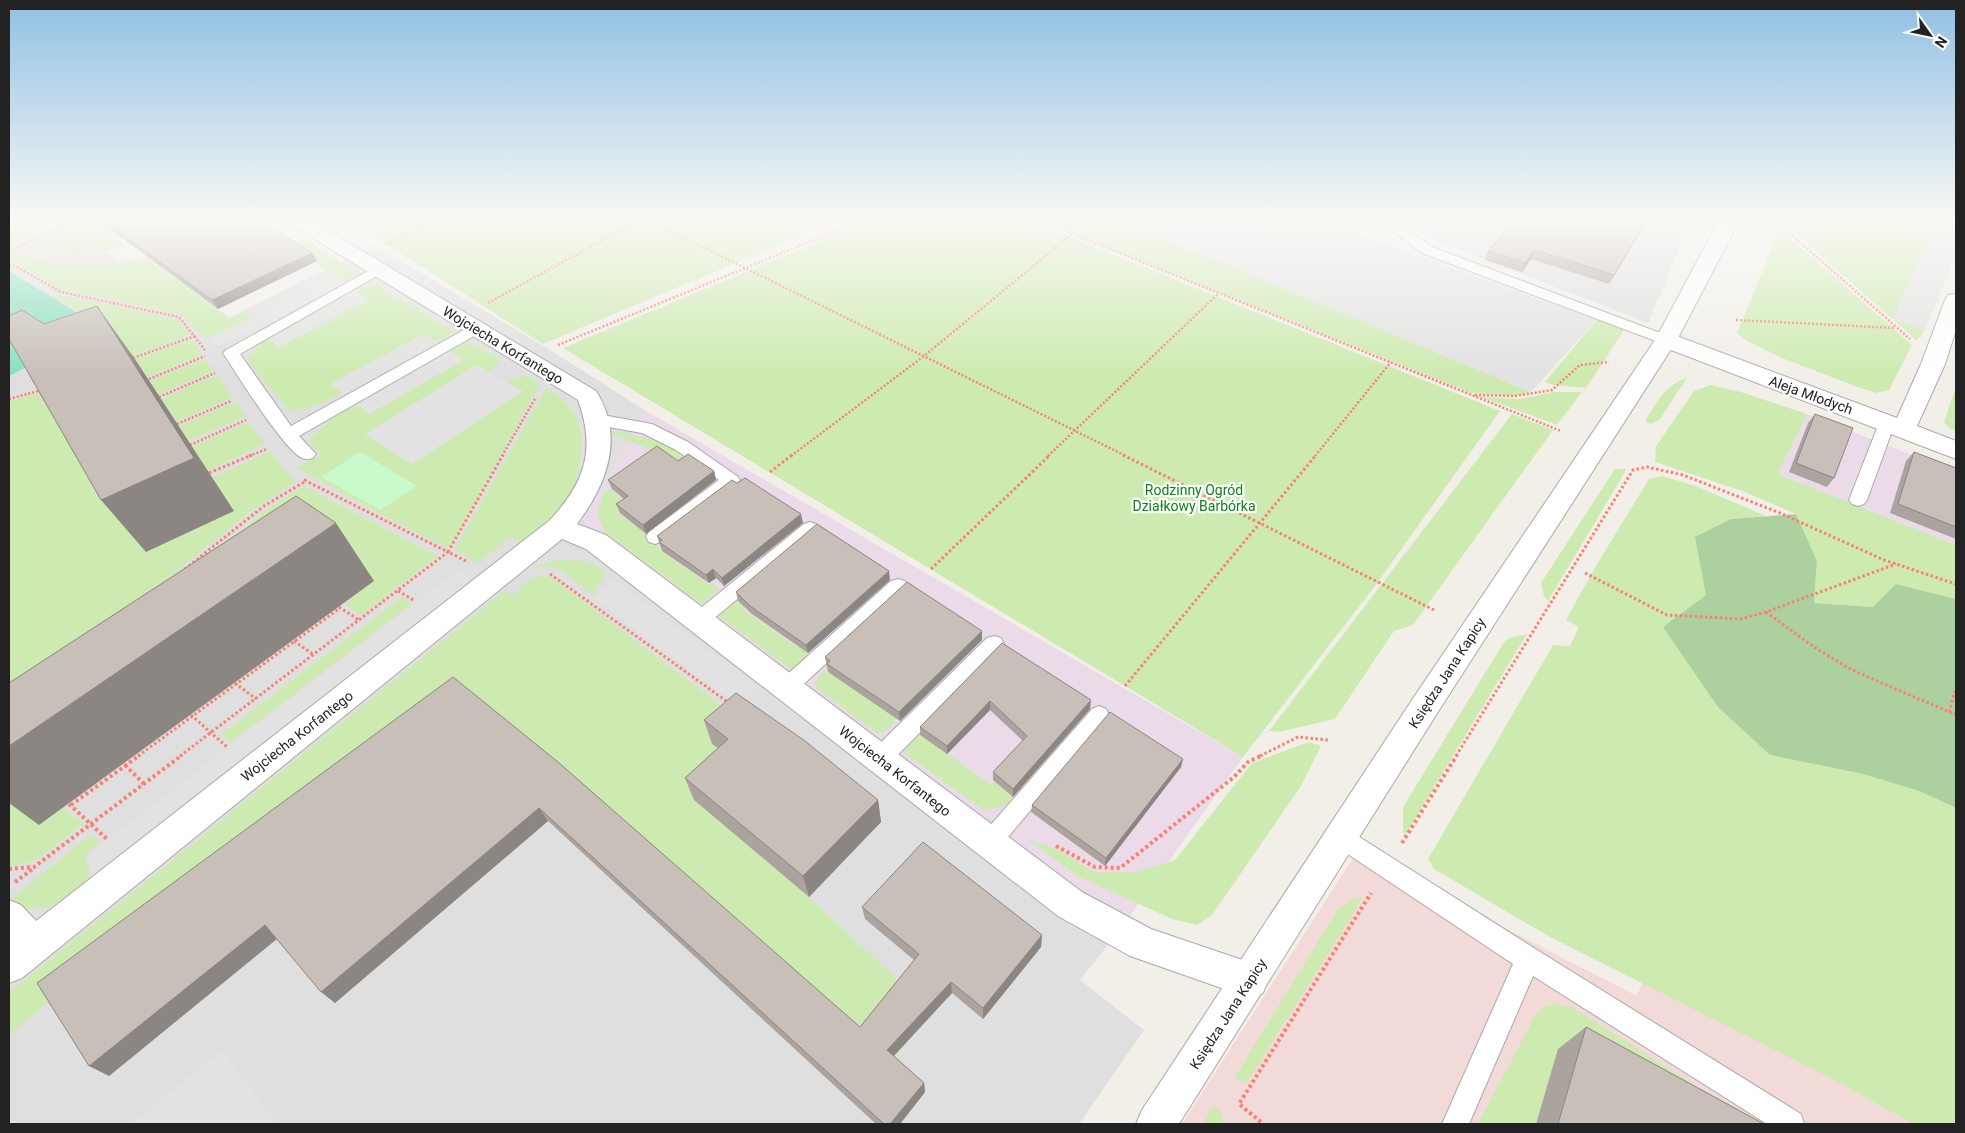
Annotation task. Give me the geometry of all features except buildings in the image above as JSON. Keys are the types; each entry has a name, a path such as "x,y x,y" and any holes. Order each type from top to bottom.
{"street":[{"name":"Wojciecha Korfantego","path":"9,917 21,955 559,527 582,497 594,468 600,442 597,420 588,396 476,329 397,272"},
{"name":"Księdza Jana Kapicy","path":"1156,1124 1342,838 1425,706 1666,340 1702,272"},
{"path":"1895,426 1933,364 1952,322 1956,300"},
{"name":"Aleja Młodych","path":"1666,340 1956,450"},
{"name":"Wojciecha Korfantego","path":"559,527 596,542 1070,904 1143,944 1250,980"}],"lane":[{"path":"307,454 288,435 231,353 359,272"},
{"path":"1486,272 1666,340"},
{"path":"288,435 476,329"},
{"path":"597,420 646,428 682,446 731,480 655,537"},
{"path":"1858,500 1895,426"},
{"path":"699,620 810,529"},
{"path":"787,687 898,586"},
{"path":"879,759 994,644"},
{"path":"990,842 1099,715"},
{"path":"1342,838 1528,960 1791,1124"},
{"path":"1455,1124 1528,960"}],"path":[{"path":"25,272 61,292 180,317 196,336 208,355 148,379"},
{"path":"487,304 545,272"},
{"path":"535,363 538,355 544,351 734,272"},
{"path":"751,272 1076,431 1434,610"},
{"path":"770,472 924,356 1026,272"},
{"path":"1166,272 1561,431"},
{"path":"1833,272 1897,328 1933,364"},
{"path":"931,569 1219,293"},
{"path":"1736,320 1897,328"},
{"path":"128,360 196,336"},
{"path":"1125,686 1261,524 1391,362"},
{"path":"1472,395 1515,396 1552,390 1580,365 1609,362"},
{"path":"159,397 220,371"},
{"path":"9,399 46,389"},
{"path":"9,887 448,552 538,394"},
{"path":"177,424 239,398"},
{"path":"190,444 254,417"},
{"path":"209,473 274,445"},
{"path":"1261,1122 1239,1104 1633,470 1647,468 1683,475 1780,513 1848,545 1896,564 1956,584"},
{"path":"299,476 448,552"},
{"path":"181,572 264,506 306,481"},
{"path":"1585,573 1667,615 1741,619 1766,612 1896,564"},
{"path":"398,591 416,602"},
{"path":"108,840 70,804 339,608 359,620"},
{"path":"1766,612 1852,670 1956,715"},
{"path":"294,641 314,655"},
{"path":"236,683 256,699"},
{"path":"1949,712 1956,689"},
{"path":"191,715 228,748"},
{"path":"1052,844 1095,867 1120,868 1234,777 1248,762 1298,737 1328,740"},
{"path":"124,765 144,784"},
{"path":"9,869 34,867"}],"shaded area":[{"path":"9,272 131,272 205,330 321,272 419,272 547,348 646,411 583,519 1119,931 1080,980 1144,1030 1079,1124 9,1124"},
{"path":"1245,272 1463,272 1596,320 1531,392"},
{"path":"1517,272 1670,272 1648,323"},
{"path":"1914,272 1949,272 1925,330 1893,319"},
{"path":"332,277 369,300 279,347 254,330 219,346 210,338"},
{"path":"424,334 464,360 369,414 330,384"},
{"path":"477,365 523,391 412,464 365,434"},
{"path":"646,411 1243,757 1119,931 583,519"},
{"path":"1807,414 1956,472 1956,545 1778,474"},
{"path":"458,570 474,580 93,879 87,856"},
{"path":"614,580 758,687 743,701 723,695 593,597"},
{"path":"1746,732 1956,1124 1182,1124 1357,852 1637,996"},
{"path":"222,1050 277,1124 131,1124"}],"green space":[{"path":"9,272 102,328 9,376"},
{"path":"31,272 166,272 231,319 245,312 253,317 206,339 180,314 60,289"},
{"path":"328,272 357,272 352,277 341,281"},
{"path":"430,272 714,272 543,344"},
{"name":"Rodzinny Ogród Działkowy Barbórka","path":"746,272 1156,272 1500,411 1378,582 1243,757 563,348"},
{"path":"1167,272 1245,272 1531,392 1515,396 1471,393"},
{"path":"1762,272 1829,272 1912,345 1889,390 1876,393 1782,358 1747,341 1737,333"},
{"path":"1839,272 1914,272 1893,319 1925,330 1917,341"},
{"path":"371,286 378,286 453,331 448,336 435,341 424,334 330,384 342,393 335,397 310,407 289,410 247,360 251,353 268,339 279,347 368,300 356,292"},
{"path":"58,294 177,319 189,335 90,373 107,327 53,297"},
{"path":"1599,317 1626,327 1586,388 1554,385 1545,382"},
{"path":"192,339 202,355 147,377 135,359"},
{"path":"471,343 501,359 495,368 489,372 477,365 366,434 412,464 522,391 505,381 528,376 540,385 450,547 447,548 386,517 297,468 321,455 309,442 319,429 331,419 344,411 359,406 369,414 463,360 448,350"},
{"path":"202,360 207,361 213,371 158,395 150,381"},
{"path":"217,375 232,398 175,422 161,399"},
{"path":"1687,378 1660,419 1651,424 1645,421 1667,389"},
{"path":"1710,385 1741,392 1807,414 1778,474 1956,545 1956,599 1897,584 1873,607 1814,603 1817,561 1796,514 1742,491 1655,462 1656,446 1694,391"},
{"path":"1956,387 1956,431 1949,428 1944,422"},
{"path":"546,388 570,407 578,420 581,435 581,455 573,488 564,507 545,527 522,544 510,537 478,563 454,550"},
{"path":"52,389 146,552 233,511 212,477 270,452 295,482 243,517 161,584 9,688 9,401"},
{"path":"1554,392 1582,392 1557,425 1481,397 1519,399"},
{"path":"237,403 246,416 188,441 178,426"},
{"path":"1512,414 1553,430 1413,625 1394,631 1335,719 1278,732 1269,731"},
{"path":"249,422 265,444 207,471 192,447"},
{"path":"620,432 668,443 692,460 681,468 661,454 610,433"},
{"path":"360,452 417,486 380,510 321,477"},
{"path":"1615,469 1625,469 1625,472 1548,601 1544,596 1541,583"},
{"path":"1662,476 1693,485 1766,516 1731,519 1707,595 1663,627 1770,755 1863,774 1919,791 1956,808 1956,1124 1913,1124 1840,1083 1550,937 1434,869 1428,859 1553,645 1570,646 1579,627 1566,620 1594,569 1649,479"},
{"path":"303,486 438,556 360,616 345,603 374,581 171,586 268,508"},
{"path":"611,490 630,505 619,514 647,535 661,551 708,584 715,584 719,589 701,604 607,534 599,518 599,508 604,491"},
{"path":"1796,514 1817,561 1814,603 1873,607 1896,584 1956,599 1956,808 1919,791 1863,774 1770,755 1718,707 1663,627 1706,595 1695,537 1731,519"},
{"path":"555,560 589,562 606,573 593,595 556,567 531,568"},
{"path":"550,576 718,703 735,709 735,762 801,890 904,986 888,1005 901,1071 557,769 57,995 9,1035 9,993 504,591 512,595 531,578"},
{"path":"402,597 412,604 231,742 221,734"},
{"path":"735,600 745,607 744,610 791,643 808,652 807,660 796,670 792,670 716,614"},
{"path":"1527,634 1405,835 1403,832 1403,807 1504,642 1509,638"},
{"path":"825,670 896,718 891,727 878,734 815,687 814,683"},
{"path":"923,736 991,785 994,781 1012,795 1011,801 1004,806 983,810 904,753 913,739"},
{"path":"1309,742 1321,746 1301,786 1212,915 1197,925 1172,919 1079,877 1029,840 1054,848 1094,872 1136,872 1175,860 1252,763"},
{"path":"9,794 39,825 63,808 84,823 36,860 10,867"},
{"path":"90,835 100,843 85,855 91,881 63,899 41,908 31,909 21,906 13,898"},
{"path":"1364,897 1246,1084 1235,1077 1338,909 1353,899"},
{"path":"1556,1004 1570,1007 1582,1013 1726,1105 1536,1124 1478,1124 1536,1014 1543,1007"},
{"path":"1214,1105 1221,1113 1224,1124 1203,1124"}]}
